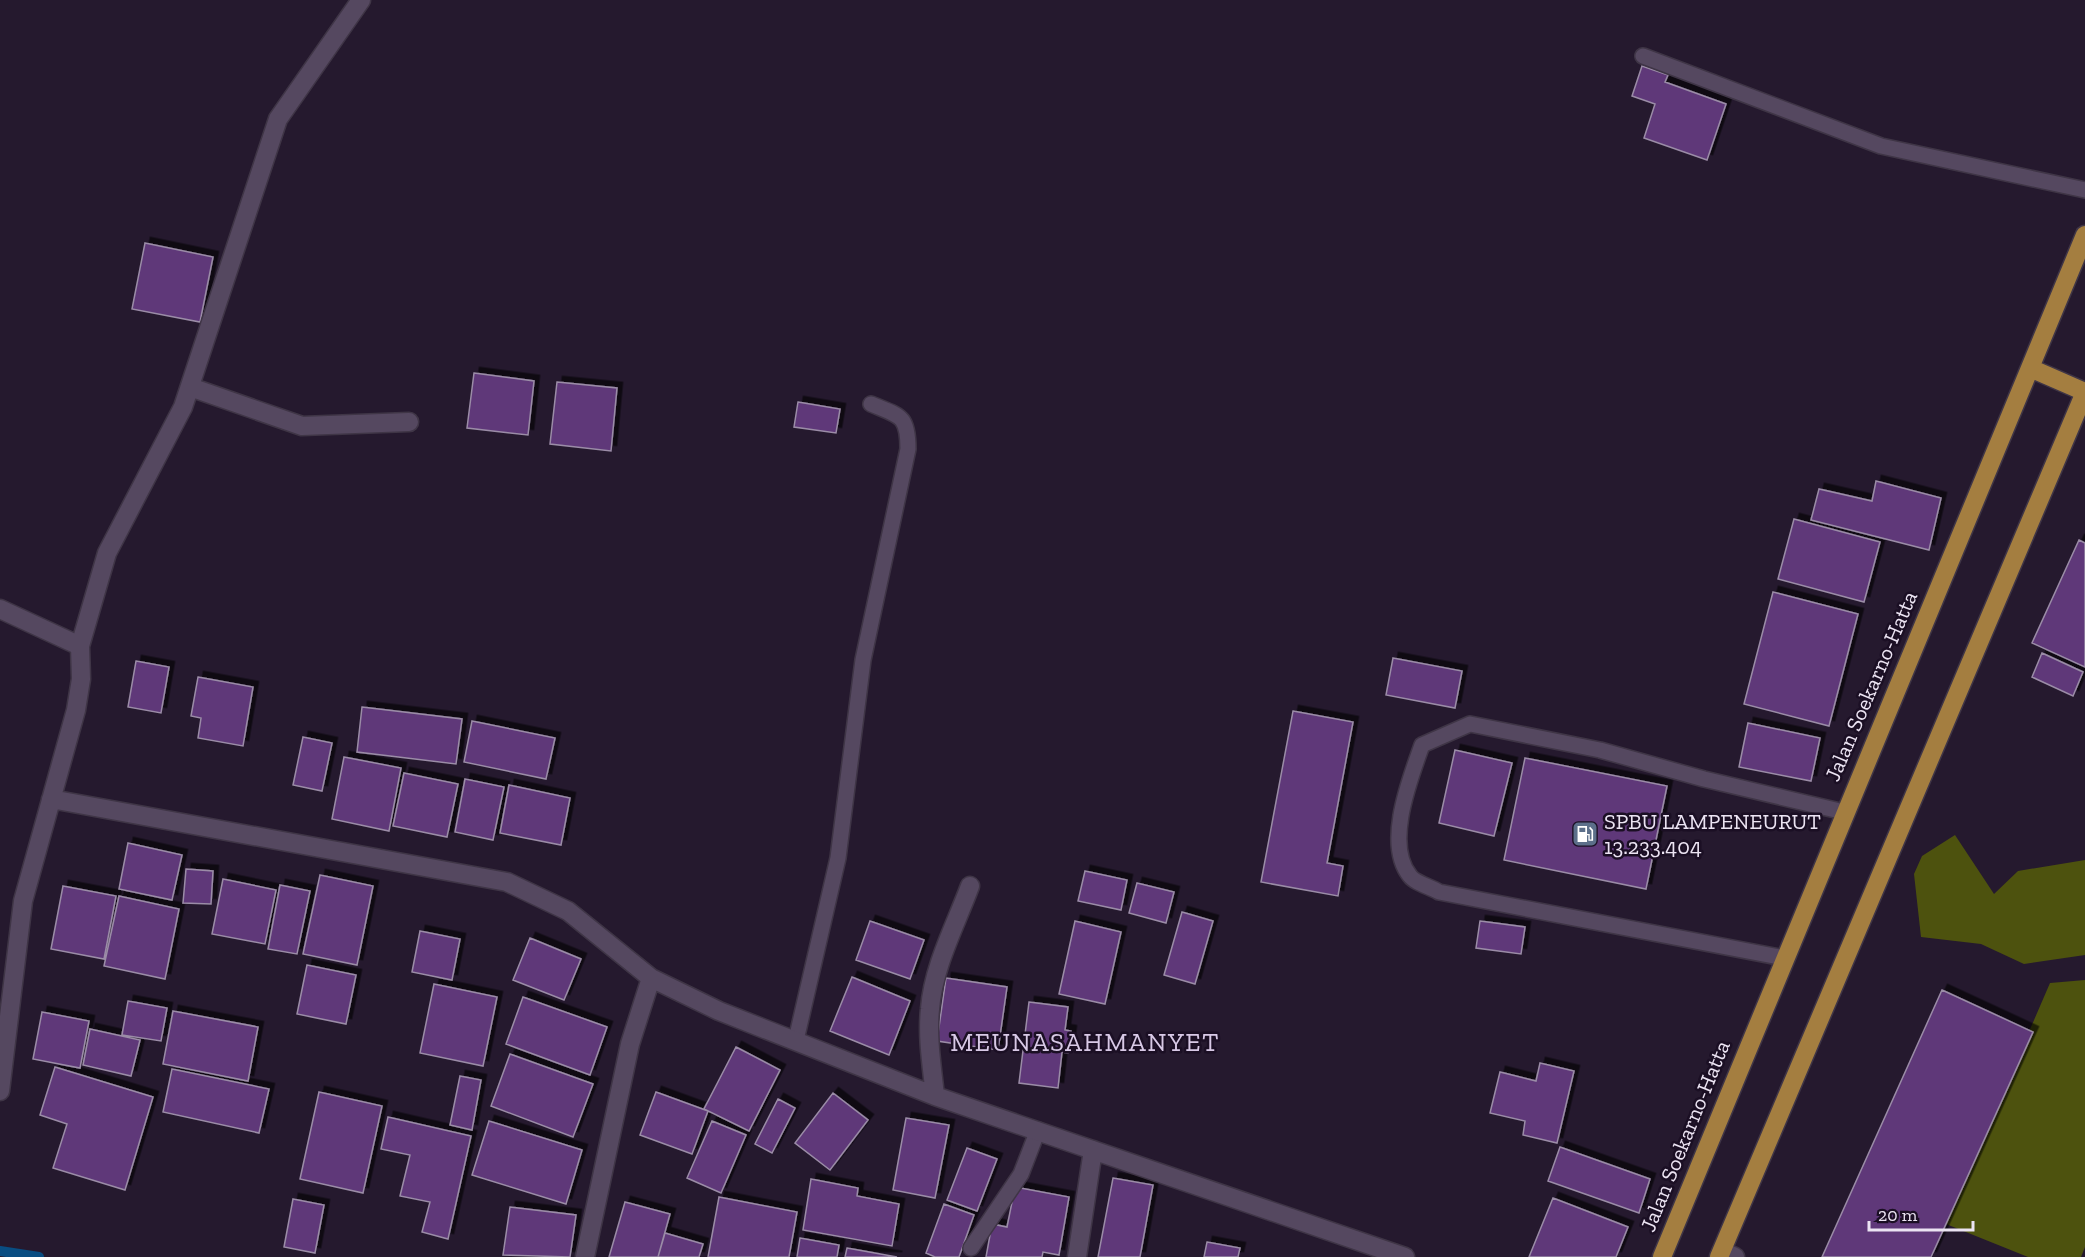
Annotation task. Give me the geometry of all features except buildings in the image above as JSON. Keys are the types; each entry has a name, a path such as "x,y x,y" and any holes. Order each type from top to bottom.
{"highway":[{"name":"Jalan Soekarno-Hatta","path":"1662,1257 1844,812 2085,236"},
{"path":"1725,1255 2085,392 2030,368"}],"street":[{"path":"0,1091 23,901 76,710 81,679 80,646 107,553 183,407 278,119 361,0"},
{"path":"190,387 302,426 409,422"},
{"path":"0,609 80,646"},
{"path":"51,799 507,882 568,911 651,978 719,1011 935,1096 1405,1257"},
{"path":"935,1096 929,1033 930,1007 937,975 970,886"},
{"path":"585,1257 630,1044 651,978"},
{"path":"1077,1257 1093,1150"}],"lane":[{"path":"1643,56 1881,146 2085,190"},
{"path":"796,1040 838,858 863,660 908,449 908,428 899,415 871,404"},
{"path":"1784,958 1439,892 1410,877 1399,853 1403,799 1422,745 1470,724 1600,750 1704,779 1844,812"},
{"path":"971,1248 1021,1174 1038,1130"}],"green space":[{"path":"1955,835 1994,894 2018,871 2085,860 2085,955 2024,964 1981,944 1921,937 1914,874 1922,856"},
{"path":"2085,980 2085,1247 2081,1257 2028,1257 1946,1224 2050,983"}],"waterway":[{"path":"0,1251 39,1257"}],"place":[{"name":"SPBU LAMPENEURUT 13.233.404","path":"1585,834"}],"district":[{"name":"MEUNASAHMANYET","path":"1085,1042"}]}
